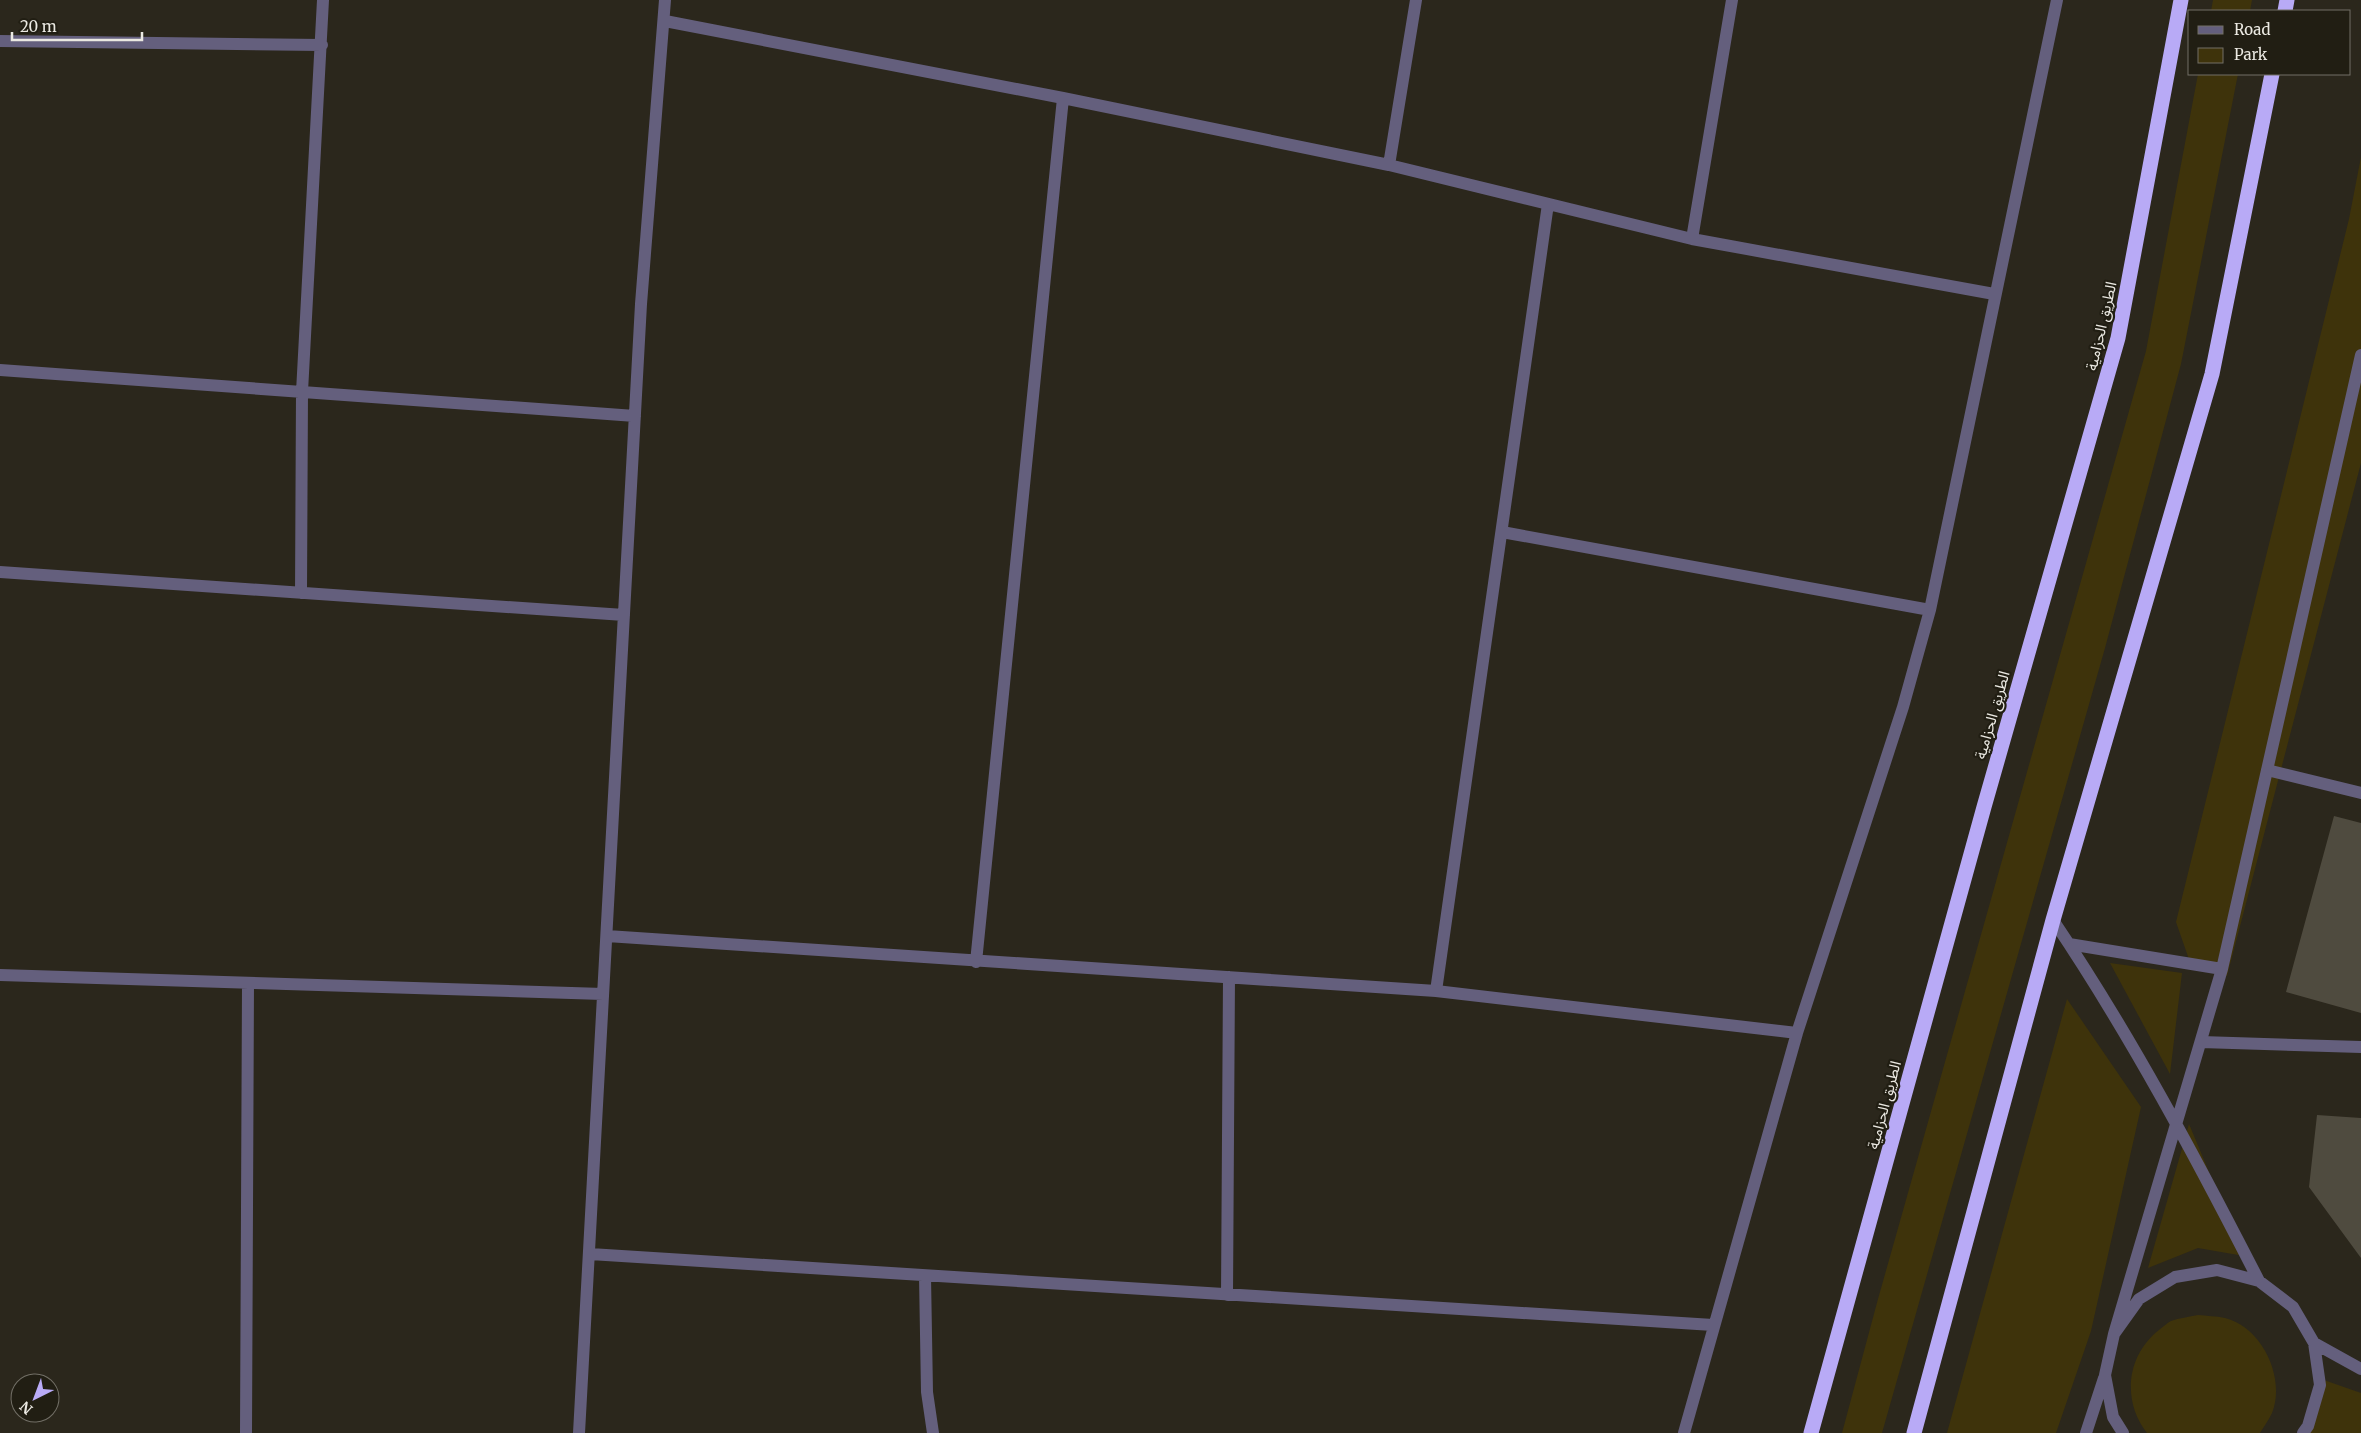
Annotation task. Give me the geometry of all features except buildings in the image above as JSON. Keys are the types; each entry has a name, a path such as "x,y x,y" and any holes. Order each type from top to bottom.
{"highway":[{"name":"الطريق الحزامية","path":"1811,1433 1982,816 2118,338 2181,0"},
{"path":"1914,1433 2053,920 2212,374 2272,75"}],"street":[{"path":"301,593 302,392 323,0"},
{"path":"579,1433 641,304 665,21 665,0"},
{"path":"1389,165 1416,0"},
{"path":"1692,239 1732,0"},
{"path":"1684,1433 1796,1033 1903,707 1930,610 1994,294 2057,0"},
{"path":"665,21 1063,98 1389,165 1692,239 1994,294"},
{"path":"0,41 322,45"},
{"path":"976,962 1063,98"},
{"path":"1436,991 1548,204"},
{"path":"2086,1433 2105,1375 2114,1334 2177,1127 2222,968 2361,355"},
{"path":"0,370 635,416"},
{"path":"1502,532 1930,610"},
{"path":"0,572 624,615"},
{"path":"2267,770 2361,793"},
{"path":"2053,920 2139,1059 2259,1281"},
{"path":"607,936 976,962 1436,991 1796,1033"},
{"path":"2069,944 2222,968"},
{"path":"0,975 603,994"},
{"path":"1227,1295 1229,977"},
{"path":"246,1433 248,983"},
{"path":"2201,1042 2361,1048"},
{"path":"590,1254 1714,1325"},
{"path":"2114,1334 2139,1300 2175,1277 2217,1270 2259,1281 2293,1307 2314,1343 2320,1385 2308,1426 2303,1433"},
{"path":"925,1276 927,1392 934,1433"},
{"path":"2314,1343 2361,1369"},
{"path":"2105,1375 2113,1417 2123,1433"}],"green space":[{"path":"2213,0 2252,0 2250,10 2211,10"},
{"path":"2198,75 2238,75 2181,364 2105,648 1882,1433 1842,1433 1878,1299 2146,351"},
{"path":"2361,157 2361,463 2227,976 2192,968 2176,922 2349,219"},
{"path":"2110,963 2182,973 2170,1074"},
{"path":"2067,999 2141,1107 2091,1331 2056,1433 1947,1433"},
{"path":"2189,1124 2244,1256 2198,1248 2148,1268"},
{"path":"2198,1315 2225,1318 2238,1323 2260,1343 2268,1356 2276,1385 2276,1399 2272,1413 2260,1433 2147,1433 2139,1420 2131,1393 2131,1379 2140,1353 2148,1341 2170,1322"},
{"path":"2321,1379 2361,1393 2361,1433 2307,1433"}]}
